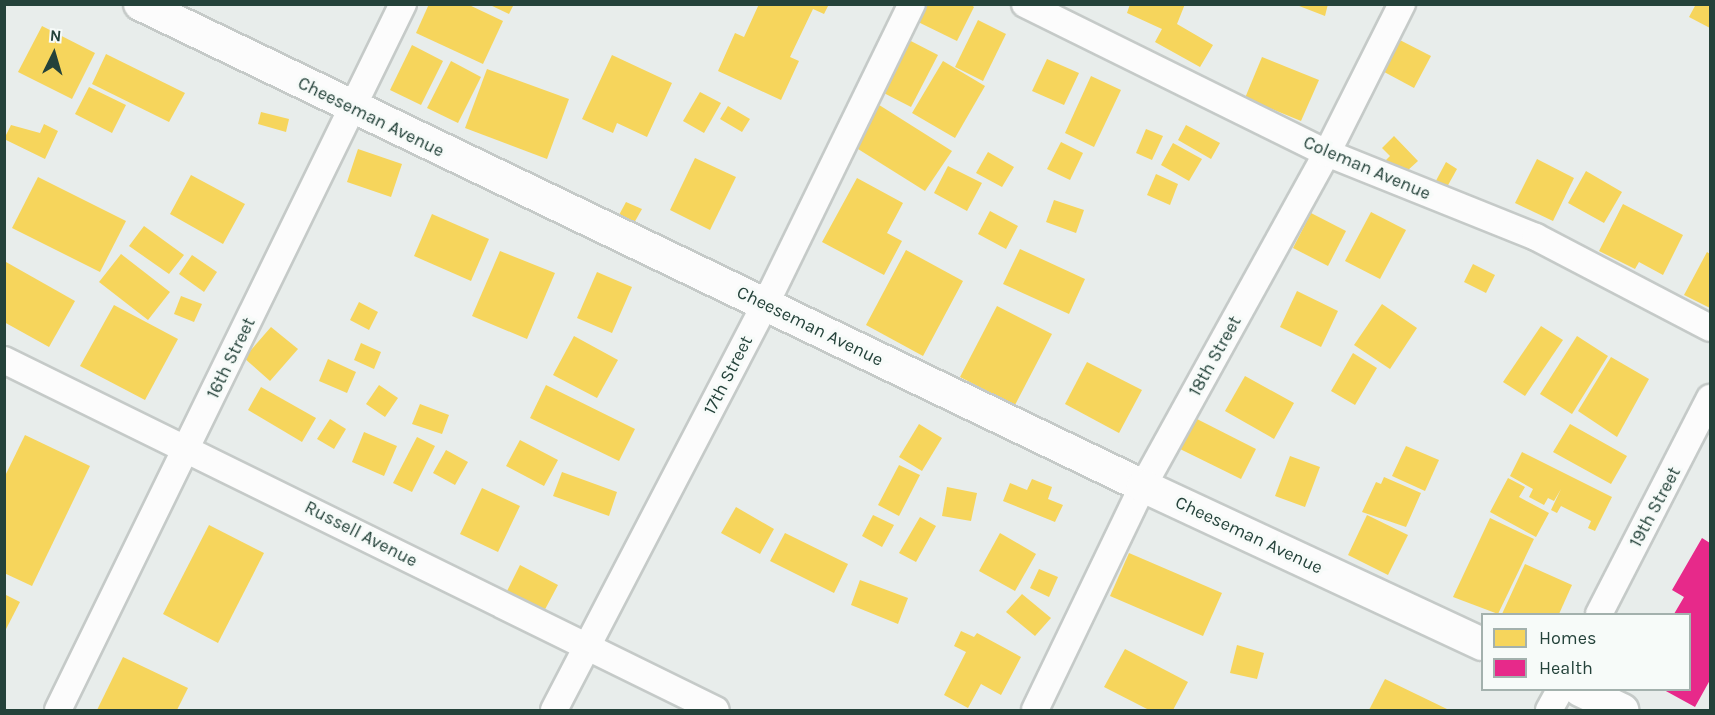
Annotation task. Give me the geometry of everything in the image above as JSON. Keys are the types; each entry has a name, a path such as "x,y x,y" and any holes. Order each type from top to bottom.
{"street":[{"name":"Cheeseman Avenue","path":"140,4 352,109 1143,486 1481,644"},
{"name":"16th Street","path":"58,711 403,4"},
{"name":"17th Street","path":"554,711 765,305 912,4"},
{"name":"Coleman Avenue","path":"1025,4 1327,153 1536,237 1710,328"},
{"name":"18th Street","path":"1035,711 1143,486 1327,153 1402,4"},
{"name":"Russell Avenue","path":"4,360 187,447 716,711"},
{"name":"19th Street","path":"1600,613 1710,398"},
{"path":"1549,711 1559,691"},
{"path":"1582,691 1622,711"}],"building: Homes":[{"path":"429,4 467,4 503,21 483,64 416,33"},
{"path":"488,4 514,4 509,14"},
{"path":"759,4 829,4 824,14 813,9 790,57 799,61 781,100 718,71 735,33 744,37"},
{"path":"922,4 970,4 974,7 957,41 914,20"},
{"path":"1130,4 1185,4 1177,24 1213,45 1200,67 1155,42 1162,29 1127,13"},
{"path":"1294,4 1328,4 1325,16"},
{"path":"1696,4 1710,4 1710,28 1689,17"},
{"path":"978,20 1006,34 983,81 955,67"},
{"path":"42,26 95,53 72,99 18,72"},
{"path":"1392,36 1431,56 1414,88 1375,67"},
{"path":"903,37 938,55 911,107 876,89"},
{"path":"412,45 443,61 421,105 390,90"},
{"path":"106,54 185,93 169,122 92,84"},
{"path":"612,55 672,83 647,137 617,123 613,133 582,119"},
{"path":"1262,57 1319,80 1301,121 1245,98"},
{"path":"1047,59 1079,73 1064,105 1032,91"},
{"path":"451,61 481,77 458,123 427,108"},
{"path":"943,61 985,86 955,138 912,113"},
{"path":"487,69 569,99 547,159 465,128"},
{"path":"1091,76 1121,90 1094,147 1065,133"},
{"path":"89,87 126,105 112,133 75,114"},
{"path":"700,92 721,103 704,133 683,121"},
{"path":"876,103 952,151 925,191 850,144"},
{"path":"728,106 750,119 742,132 720,119"},
{"path":"261,112 289,119 286,132 258,124"},
{"path":"44,124 58,131 45,159 4,139 11,125 40,133"},
{"path":"1186,125 1220,143 1211,159 1178,140"},
{"path":"1146,129 1163,136 1152,160 1136,153"},
{"path":"1394,136 1418,161 1397,180 1382,164 1390,156 1382,148"},
{"path":"1061,142 1083,153 1070,180 1047,169"},
{"path":"1173,143 1202,159 1189,181 1161,165"},
{"path":"358,149 402,164 391,197 347,182"},
{"path":"988,152 1014,167 1002,187 976,173"},
{"path":"695,158 736,177 710,230 670,210"},
{"path":"1537,159 1574,178 1553,221 1515,203"},
{"path":"1446,162 1457,169 1442,196 1431,190"},
{"path":"948,166 982,183 967,211 934,193"},
{"path":"1586,171 1622,192 1604,223 1568,203"},
{"path":"1156,174 1178,184 1170,205 1147,195"},
{"path":"191,175 245,204 223,244 170,214"},
{"path":"38,177 126,221 100,272 12,228"},
{"path":"857,178 903,203 887,233 902,241 884,275 822,242"},
{"path":"1054,200 1084,210 1076,233 1046,222"},
{"path":"626,202 642,209 634,223 619,215"},
{"path":"1623,204 1683,235 1663,275 1639,262 1635,269 1599,251"},
{"path":"990,211 1018,226 1006,249 978,234"},
{"path":"1371,212 1406,230 1380,279 1345,261"},
{"path":"1311,213 1346,231 1328,266 1293,248"},
{"path":"432,214 489,239 471,281 414,256"},
{"path":"144,226 184,255 169,274 129,246"},
{"path":"1020,249 1085,279 1069,314 1003,284"},
{"path":"906,250 963,281 923,356 866,325"},
{"path":"500,251 555,273 527,339 472,316"},
{"path":"1707,252 1710,254 1710,308 1684,295"},
{"path":"121,254 170,292 148,320 99,282"},
{"path":"192,255 217,272 204,292 179,274"},
{"path":"6,262 75,301 49,347 4,322"},
{"path":"1473,264 1495,275 1486,293 1464,282"},
{"path":"597,272 632,287 612,333 577,318"},
{"path":"1297,291 1338,311 1321,347 1280,327"},
{"path":"181,296 202,304 194,322 174,314"},
{"path":"359,302 378,312 369,330 350,320"},
{"path":"1382,304 1417,328 1390,369 1354,345"},
{"path":"114,305 178,339 145,400 80,366"},
{"path":"997,306 1052,334 1015,405 960,377"},
{"path":"1541,326 1563,340 1525,396 1503,382"},
{"path":"271,327 298,349 270,381 244,358"},
{"path":"574,336 618,360 597,398 553,375"},
{"path":"1577,336 1608,356 1572,414 1540,394"},
{"path":"361,343 381,352 374,369 354,360"},
{"path":"1353,353 1377,368 1355,405 1331,391"},
{"path":"1611,357 1649,379 1617,437 1578,411"},
{"path":"328,359 356,372 347,393 319,381"},
{"path":"1087,362 1142,390 1119,433 1065,404"},
{"path":"1245,376 1294,403 1274,439 1225,411"},
{"path":"379,385 398,398 385,417 366,404"},
{"path":"546,385 635,429 619,461 530,418"},
{"path":"261,387 316,418 302,442 248,410"},
{"path":"420,404 449,415 442,434 412,424"},
{"path":"1195,418 1256,449 1241,479 1180,449"},
{"path":"330,419 346,429 334,449 317,439"},
{"path":"919,424 942,438 922,471 899,457"},
{"path":"1570,424 1627,456 1611,484 1553,452"},
{"path":"364,432 397,446 384,476 352,462"},
{"path":"25,435 90,466 32,586 4,573 4,478"},
{"path":"417,437 435,446 412,492 393,483"},
{"path":"520,440 558,460 544,486 506,466"},
{"path":"1406,446 1439,460 1425,491 1392,476"},
{"path":"446,450 468,462 455,485 433,473"},
{"path":"1522,452 1612,497 1595,531 1588,528 1591,521 1561,506 1557,513 1551,510 1561,489 1554,501 1548,498 1544,505 1529,497 1533,489 1510,476"},
{"path":"1290,456 1320,467 1305,507 1275,496"},
{"path":"899,465 920,475 899,516 878,505"},
{"path":"562,472 617,492 609,516 553,496"},
{"path":"1384,477 1421,493 1406,527 1362,512 1376,482 1381,484"},
{"path":"1508,478 1525,487 1519,497 1549,513 1536,537 1490,512"},
{"path":"1032,479 1052,487 1048,499 1063,505 1055,522 1003,501 1010,483 1027,490"},
{"path":"947,487 977,493 971,521 942,516"},
{"path":"482,488 520,506 498,552 460,534"},
{"path":"736,507 774,529 760,554 721,533"},
{"path":"873,515 894,525 882,547 862,536"},
{"path":"1367,515 1408,535 1388,575 1348,555"},
{"path":"920,517 936,526 916,562 899,553"},
{"path":"1490,518 1534,539 1498,613 1453,597"},
{"path":"209,525 264,553 218,643 163,614"},
{"path":"785,533 848,564 834,593 770,561"},
{"path":"1000,533 1036,554 1015,591 979,571"},
{"path":"1129,553 1222,593 1203,636 1110,596"},
{"path":"1525,564 1572,585 1559,613 1502,613"},
{"path":"520,565 558,585 542,615 505,595"},
{"path":"1039,569 1058,577 1049,597 1030,588"},
{"path":"860,580 908,598 898,624 851,605"},
{"path":"4,594 20,602 4,633"},
{"path":"1022,594 1051,618 1035,636 1006,612"},
{"path":"961,631 974,637 977,633 1021,657 1001,695 981,684 968,708 944,695 966,652 954,646"},
{"path":"1237,645 1264,653 1257,679 1230,673"},
{"path":"1125,649 1188,682 1173,710 1149,710 1104,687"},
{"path":"123,657 188,688 177,710 97,710"},
{"path":"1385,679 1449,710 1369,710"}],"building: Health":[{"path":"1702,538 1710,543 1710,680 1695,707 1666,691 1691,691 1691,613 1675,613 1684,597 1672,590"}]}
